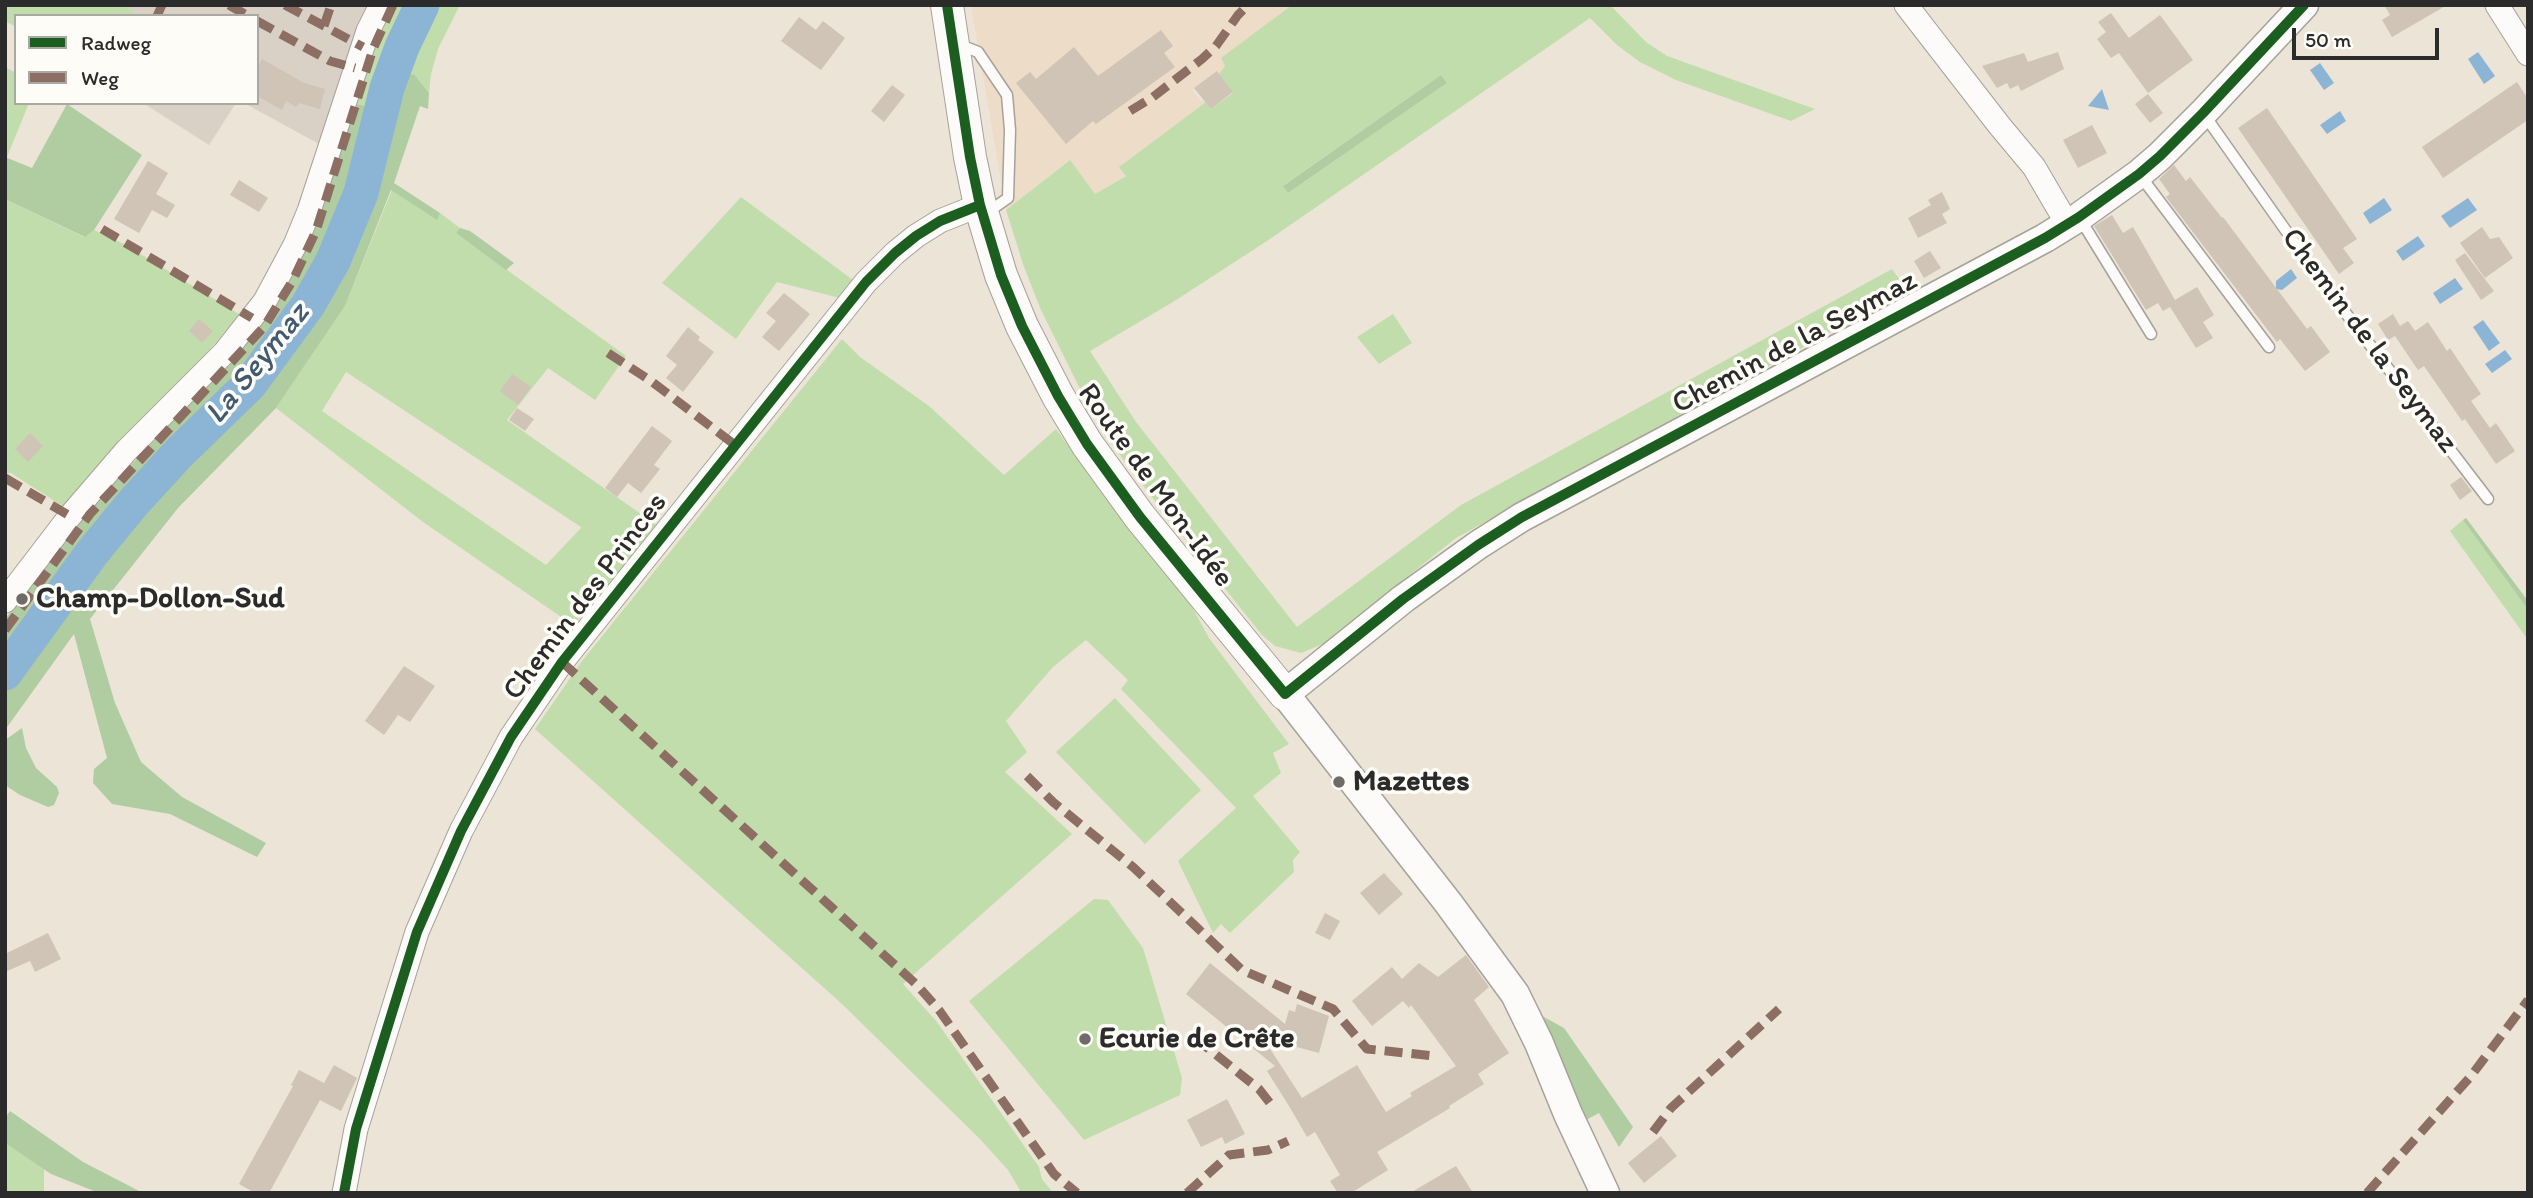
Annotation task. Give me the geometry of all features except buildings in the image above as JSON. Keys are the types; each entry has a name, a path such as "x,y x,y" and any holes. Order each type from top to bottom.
{"main road":[{"name":"Route de Mon-Idée","path":"947,5 970,157 981,210 1001,275 1021,326 1087,444 1140,517 1285,694"}],"street":[{"path":"5,601 110,469 224,353 265,301 295,245 309,211 365,39 381,5"},
{"path":"1906,5 2074,221"},
{"name":"Chemin de la Seymaz","path":"1285,694 1403,599 1522,517 2074,221 2139,174 2203,113 2304,5"},
{"path":"2497,5 2528,54"},
{"name":"Chemin des Princes","path":"344,1193 356,1129 417,932 461,831 517,728 562,662 866,282 916,236 940,221 981,210"},
{"name":"Route de Mon-Idée","path":"1285,694 1449,904 1514,994 1605,1193"}],"lane":[{"path":"952,42 978,52 1007,95 1010,130 1008,198 981,210"},
{"name":"Chemin de la Seymaz","path":"2203,113 2325,286 2488,499"},
{"path":"2139,174 2269,347"},
{"path":"2074,221 2151,334"}],"shaded area":[{"path":"122,5 367,5 319,144 248,105 259,105 259,14 133,14 134,11"},
{"path":"971,5 1292,5 1221,58 1225,66 1219,74 1217,71 1192,90 1201,101 1206,102 1120,166 1126,175 1095,194 1069,160 1006,210"},
{"path":"146,105 235,105 209,145"}],"green space":[{"path":"5,5 122,5 134,11 133,14 14,14 14,26 5,21"},
{"path":"391,5 460,5 438,49 429,93 414,74 386,111 353,103 371,49"},
{"path":"1292,5 1610,5 1646,42 1667,56 1815,109 1791,121 1676,80 1640,62 1617,45 1590,18 1270,239 1173,302 1090,351 1136,422 1297,627 1461,505 1892,269 1907,290 1456,538 1323,644 1301,653 1275,646 1262,635 1113,446 1088,405 1041,310 1006,210 1070,160 1095,194 1126,176 1119,167 1206,102 1211,109 1233,93 1219,74 1225,66 1221,58","holes":["1441,75 1447,83 1288,193 1284,185"]},
{"path":"5,67 14,72 14,105 28,105 5,157"},
{"path":"414,74 429,93 428,109 420,106 394,183 440,213 437,220 391,190 345,306 276,408 178,508 90,619 115,703 141,762 182,797 266,843 257,857 170,814 112,804 93,783 94,769 107,758 74,634 5,730 5,619 82,517 241,348 353,103 385,111 395,78"},
{"path":"1441,75 1447,83 1288,193 1283,186"},
{"path":"66,105 142,155 94,230 85,237 5,199 5,157 32,168"},
{"path":"392,190 436,219 440,213 460,228 456,233 626,356 595,400 548,368 507,420 658,526 588,615 570,623 423,522 276,408 345,306","holes":["346,372 581,527 546,565 322,411"]},
{"path":"741,197 853,280 840,298 777,282 736,339 662,283"},
{"path":"5,199 84,237 94,230 124,244 239,314 193,370 67,509 11,473 5,473"},
{"path":"460,228 470,231 514,263 506,270 456,233"},
{"path":"1393,314 1412,343 1379,364 1357,337"},
{"path":"842,339 860,357 929,406 1004,475 1056,429 1102,493 1191,605 1209,638 1289,744 1273,753 1281,773 1253,796 1300,852 1293,860 1294,872 1230,933 1221,924 1213,933 1178,861 1236,808 1121,689 1128,680 1086,640 1053,667 1006,721 1027,752 1005,772 1072,834 903,984 937,1022 1039,1167 1042,1179 1053,1193 1016,1193 1020,1190 1008,1170 980,1139 842,1004 535,729 582,661"},
{"path":"2466,518 2528,601 2528,610 2463,520"},
{"path":"2463,520 2528,610 2528,640 2450,531"},
{"path":"1115,698 1201,790 1145,844 1056,752"},
{"path":"22,728 26,748 36,768 57,787 59,793 54,805 48,807 5,785 5,740"},
{"name":"Ecurie de Crête","path":"1094,899 1108,900 1143,948 1182,1078 1180,1095 1084,1140 969,1001"},
{"path":"1542,1016 1564,1028 1633,1127 1619,1147 1599,1113 1584,1121"},
{"path":"10,1111 83,1162 143,1193 99,1193 51,1174 5,1143 5,1118"},
{"path":"5,1143 44,1169 44,1193 5,1193"}],"water":[{"path":"2478,52 2495,76 2484,84 2468,59"},
{"path":"2320,63 2334,83 2324,90 2310,70"},
{"path":"2102,89 2109,110 2088,106"},
{"path":"2340,111 2346,121 2327,134 2320,125"},
{"path":"2384,198 2392,210 2370,224 2363,213"},
{"path":"2468,198 2477,210 2450,228 2441,216"},
{"path":"2418,236 2425,246 2403,261 2396,251"},
{"path":"2291,269 2297,278 2282,290 2276,289 2276,281"},
{"path":"2455,278 2463,289 2440,304 2433,293"},
{"path":"2483,320 2500,343 2489,351 2473,327"},
{"path":"2505,350 2512,359 2492,373 2485,364"}],"waterway":[{"name":"La Seymaz","path":"5,673 92,553 133,503 178,454 250,384 308,305 333,261 361,193 387,88 402,47 422,5"}],"marked path":[{"path":"158,14 162,5"},
{"path":"229,5 245,14"},
{"path":"285,5 363,47"},
{"path":"324,26 331,5"},
{"path":"5,630 90,514 264,327 293,280 316,231 373,49 393,5"},
{"path":"1130,111 1153,97 1202,59 1216,46 1248,5"},
{"path":"259,22 330,61 355,68"},
{"path":"102,229 252,318"},
{"path":"608,353 651,381 735,445"},
{"path":"5,478 70,516"},
{"path":"562,662 917,985 939,1010 1054,1174 1077,1193"},
{"path":"1027,776 1053,802 1133,867 1242,970 1333,1009 1367,1049 1435,1056"},
{"path":"2367,1193 2471,1076 2528,1000"},
{"path":"1653,1132 1671,1108 1779,1009"},
{"path":"1195,1038 1259,1089 1273,1107"},
{"path":"1187,1193 1229,1155 1268,1150 1288,1141"}],"cycle path":[{"path":"947,5 980,205 1001,275 1022,326 1058,396 1087,444 1140,517 1285,694 1403,599 1522,517 2045,238 2079,217 2160,156 2304,5"},
{"path":"344,1193 356,1129 417,932 461,831 511,737 562,662 866,282 916,236 940,221 980,205"}],"place":[{"name":"Champ-Dollon-Sud","path":"22,599"},
{"name":"Mazettes","path":"1339,782"},
{"name":"Ecurie de Crête","path":"1085,1039"}]}
